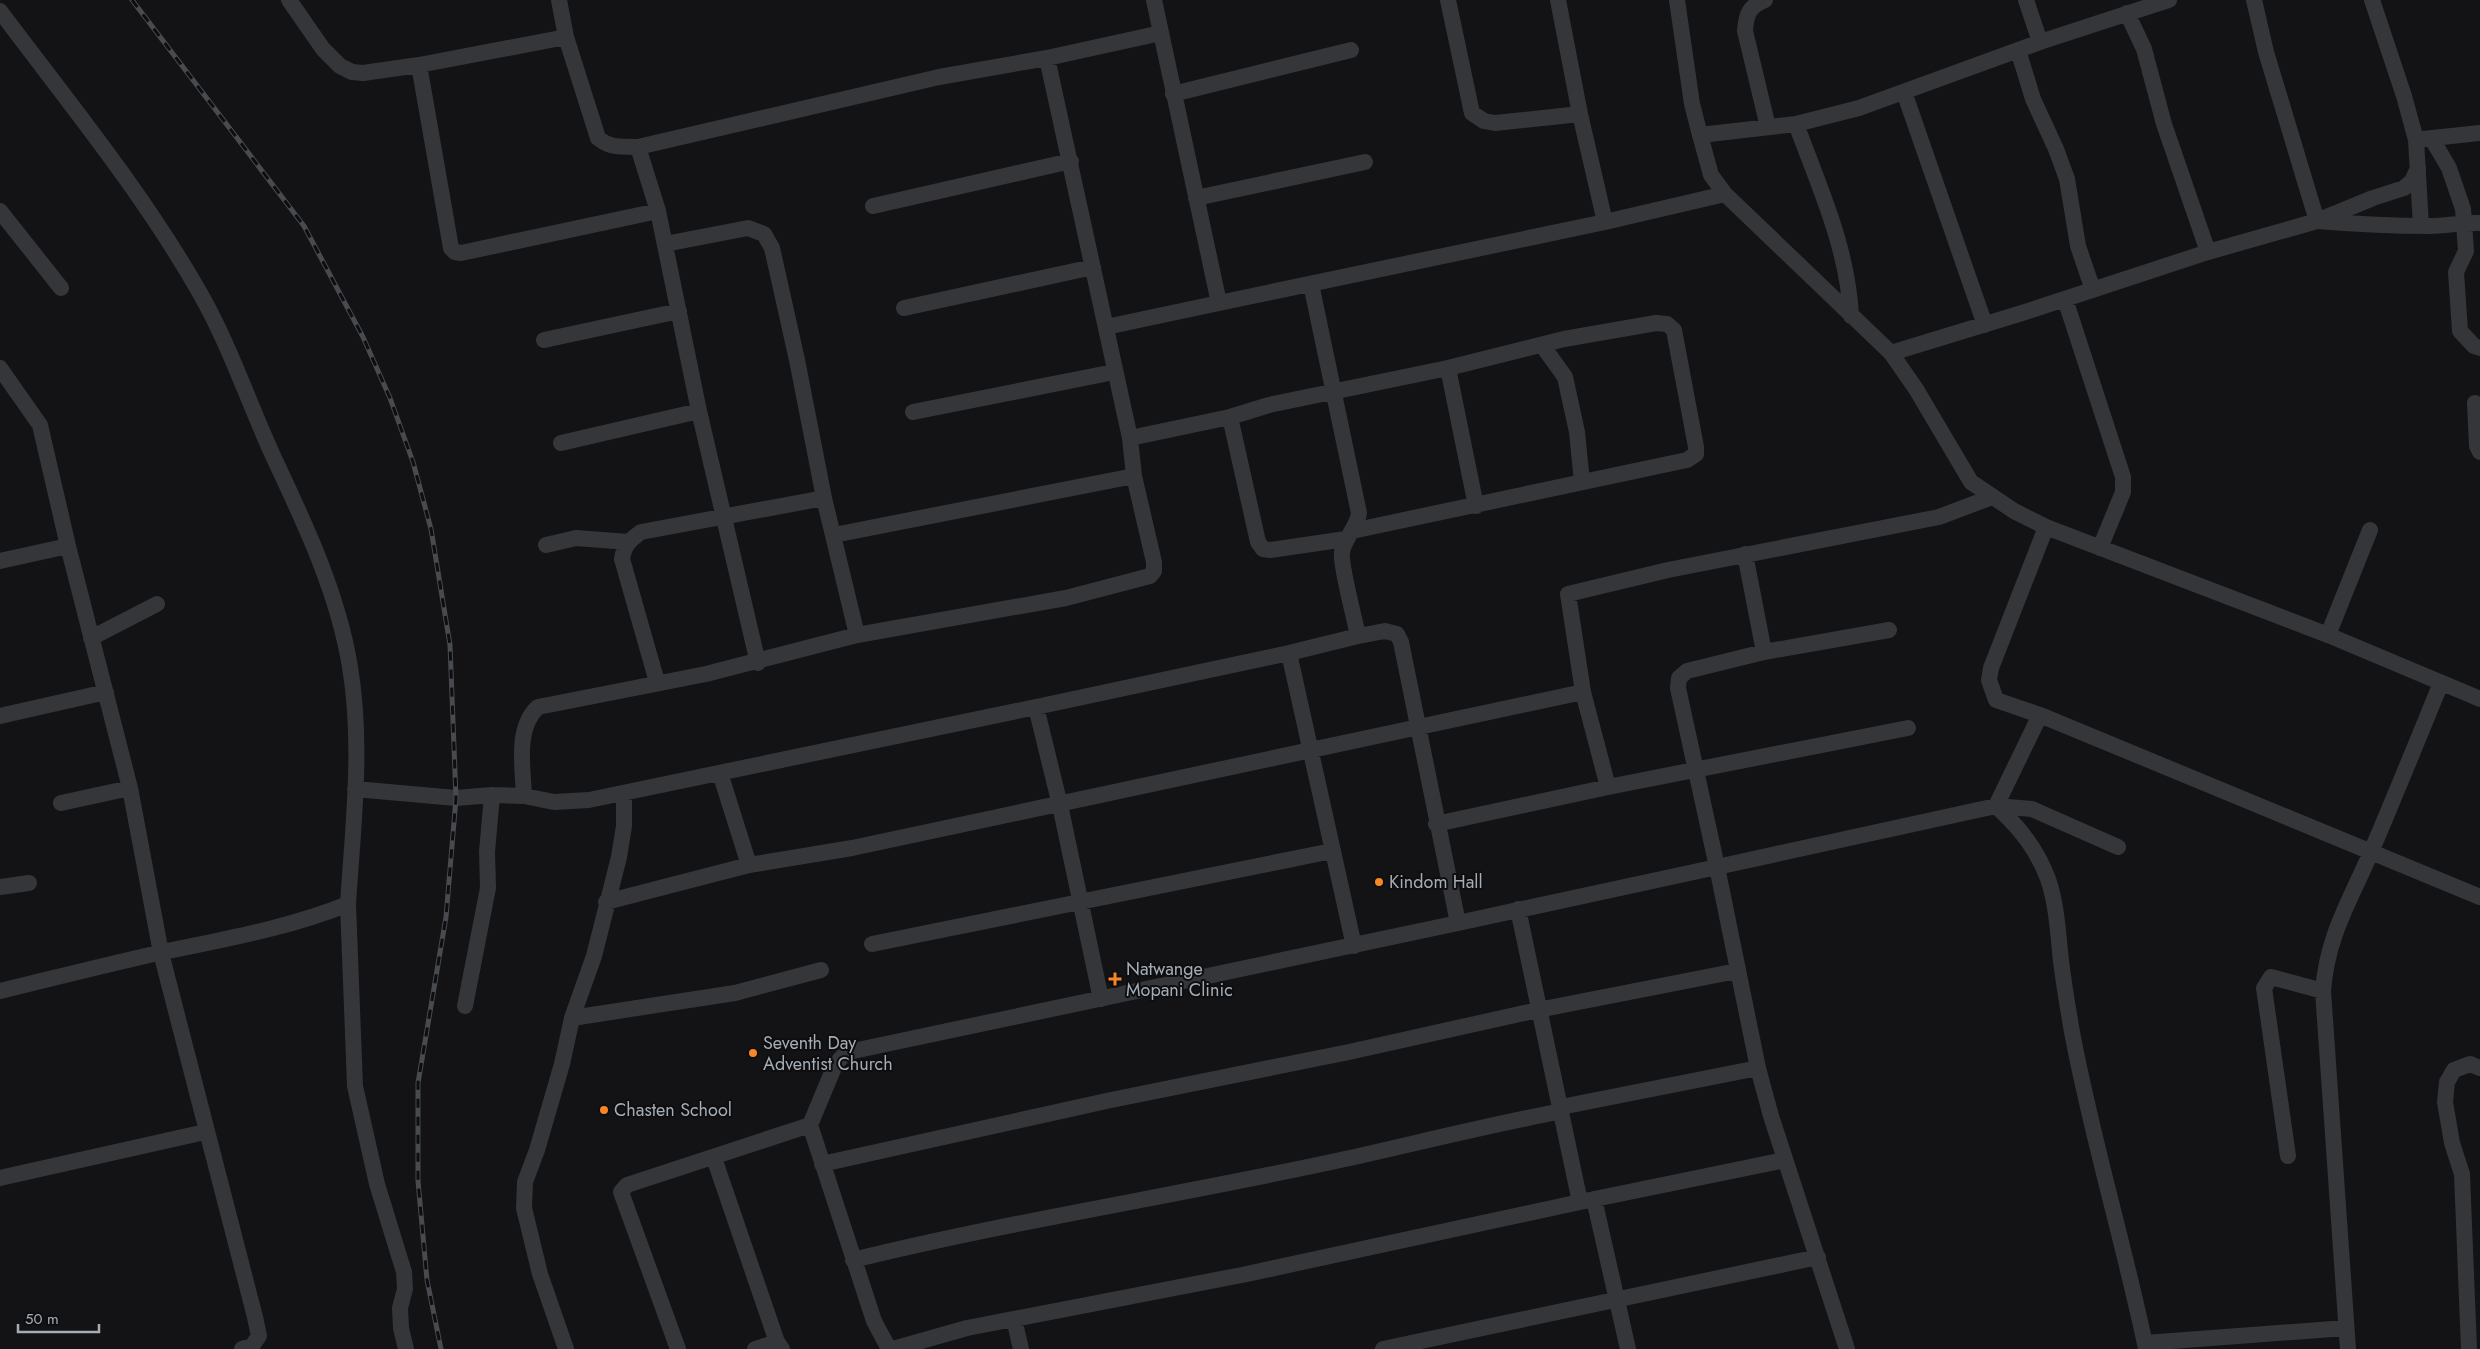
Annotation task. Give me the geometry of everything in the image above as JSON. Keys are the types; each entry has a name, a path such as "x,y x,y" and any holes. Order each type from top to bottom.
{"street":[{"path":"289,0 323,49 340,66 352,72 363,73 419,65 566,36"},
{"path":"559,0 566,36 598,138 608,146 638,147 939,77 1047,58 1161,33"},
{"path":"1154,0 1219,303"},
{"path":"1448,0 1472,113 1484,121 1495,123 1580,114"},
{"path":"1558,0 1580,114 1605,222"},
{"path":"1677,0 1692,104 1711,175 1725,194 1891,353 1916,389 1971,482 1992,497 2046,527 2328,635 2480,699"},
{"path":"1765,0 1753,5 1746,18 1745,31 1768,127"},
{"path":"2026,0 2040,42"},
{"path":"1700,135 1796,124 1859,108 2040,42 2169,0"},
{"path":"2254,0 2273,77 2317,221"},
{"path":"2372,0 2404,96 2424,139 2457,187 2472,223 2466,251 2456,272 2460,331 2469,342 2480,348"},
{"path":"0,12 118,170 170,244 202,296 299,512 343,630 356,709 355,789 348,904 356,1086 377,1184 404,1272 405,1289 400,1308 401,1328 406,1349"},
{"path":"2127,14 2144,48 2164,124 2208,252"},
{"path":"1173,94 1351,50"},
{"path":"2018,50 2033,99 2056,149 2067,179 2078,246 2093,290"},
{"path":"524,796 524,732 530,714 538,707 758,663 857,635 1066,598 1150,576 1154,571 1154,562 1134,476 1130,438 1114,372 1071,161 1047,58"},
{"path":"419,65 451,248 455,252 460,253 658,211"},
{"path":"1904,92 1985,325"},
{"path":"1796,124 1832,220 1850,292 1851,316"},
{"path":"2424,139 2480,133"},
{"path":"1891,353 1985,325 2208,252 2317,221 2373,198 2404,188 2412,181 2418,168 2424,139"},
{"path":"638,147 658,211 700,411 758,663"},
{"path":"873,206 1071,161"},
{"path":"1196,198 1365,162"},
{"path":"2418,168 2421,226"},
{"path":"1106,327 1605,222 1725,194"},
{"path":"0,211 61,288"},
{"path":"2317,221 2421,226 2472,223"},
{"path":"665,244 748,228 764,234 772,248 797,360 824,498 857,635"},
{"path":"904,308 1093,267"},
{"path":"1311,284 1358,513 1357,524 1349,535 1341,554 1358,636"},
{"path":"2065,299 2123,477 2122,492 2100,548"},
{"path":"544,340 679,311"},
{"path":"1130,438 1230,417 1269,405 1448,368 1542,345 1656,323 1667,324 1674,330 1696,454 1687,460 1349,535 1270,550 1263,549 1258,542 1230,417"},
{"path":"1542,345 1564,377 1577,432 1582,482"},
{"path":"0,368 40,424 68,546 130,788 161,953 205,1132 259,1336 252,1346 242,1349"},
{"path":"1448,368 1476,506"},
{"path":"913,412 1114,372"},
{"path":"2475,404 2477,446 2480,452"},
{"path":"560,443 700,411"},
{"path":"834,535 1134,476"},
{"path":"1608,787 1583,692 1568,594 1745,554 1939,517 1992,497"},
{"path":"657,682 622,559 623,549 628,542 641,532 824,498"},
{"path":"2046,527 1991,668 1989,680 1996,700 2040,715 2480,897"},
{"path":"2328,635 2370,530"},
{"path":"546,545 576,538 628,542"},
{"path":"0,561 68,546"},
{"path":"1745,554 1764,652"},
{"path":"91,638 157,604"},
{"path":"1848,1349 1785,1160 1758,1068 1678,688 1679,678 1687,671 1764,652 1889,630"},
{"path":"355,789 456,798 492,795 524,796 554,802 589,800 1036,708 1289,653 1358,636 1385,632 1397,634 1401,642 1436,824 1458,923"},
{"path":"1289,653 1354,946"},
{"path":"2348,1349 2323,991 2328,950 2371,853 2441,683"},
{"path":"0,716 106,692"},
{"path":"606,902 749,865 852,848 1060,805 1583,692"},
{"path":"1036,708 1060,805 1101,999"},
{"path":"1996,806 2040,715"},
{"path":"1436,824 1608,787 1908,728"},
{"path":"720,773 749,865"},
{"path":"61,803 130,788"},
{"path":"566,1349 540,1274 524,1208 525,1182 537,1150 562,1064 572,1018 594,956 606,902 619,857 624,826 624,794"},
{"path":"464,1006 488,888 487,852 492,795"},
{"path":"1996,806 2017,825 2040,858 2048,881 2056,913 2061,962 2076,1049 2145,1346 2346,1328"},
{"path":"1785,1160 1587,1200 1242,1275 967,1328 891,1349 874,1320 810,1125 835,1065 842,1057 853,1051 1354,946 1996,806 2032,809 2118,847"},
{"path":"872,944 1332,851"},
{"path":"0,886 29,883"},
{"path":"0,991 249,934 327,913 348,904"},
{"path":"1518,909 1538,1010 1562,1109 1617,1299 1628,1349"},
{"path":"572,1018 735,993 821,970"},
{"path":"822,1164 1111,1100 1339,1054 1538,1010 1737,971"},
{"path":"2288,1156 2264,988 2271,977 2323,991"},
{"path":"2469,1349 2462,1174 2452,1143 2445,1102 2447,1082 2454,1070 2470,1064 2480,1068"},
{"path":"853,1260 1031,1221 1345,1159 1472,1128 1758,1068"},
{"path":"678,1349 621,1192 627,1185 810,1125"},
{"path":"0,1178 205,1132"},
{"path":"714,1158 780,1345 755,1349"},
{"path":"1383,1349 1818,1257"},
{"path":"1014,1319 1021,1349"}],"railway":[{"path":"132,0 304,226 363,337 390,398 413,462 431,529 450,645 456,798 446,917 418,1083 418,1181 427,1280 441,1349"}],"place":[{"name":"Kindom Hall","path":"1379,882"},
{"name":"Natwange Mopani Clinic","path":"1115,979"},
{"name":"Seventh Day Adventist Church","path":"753,1053"},
{"name":"Chasten School","path":"604,1110"}]}
